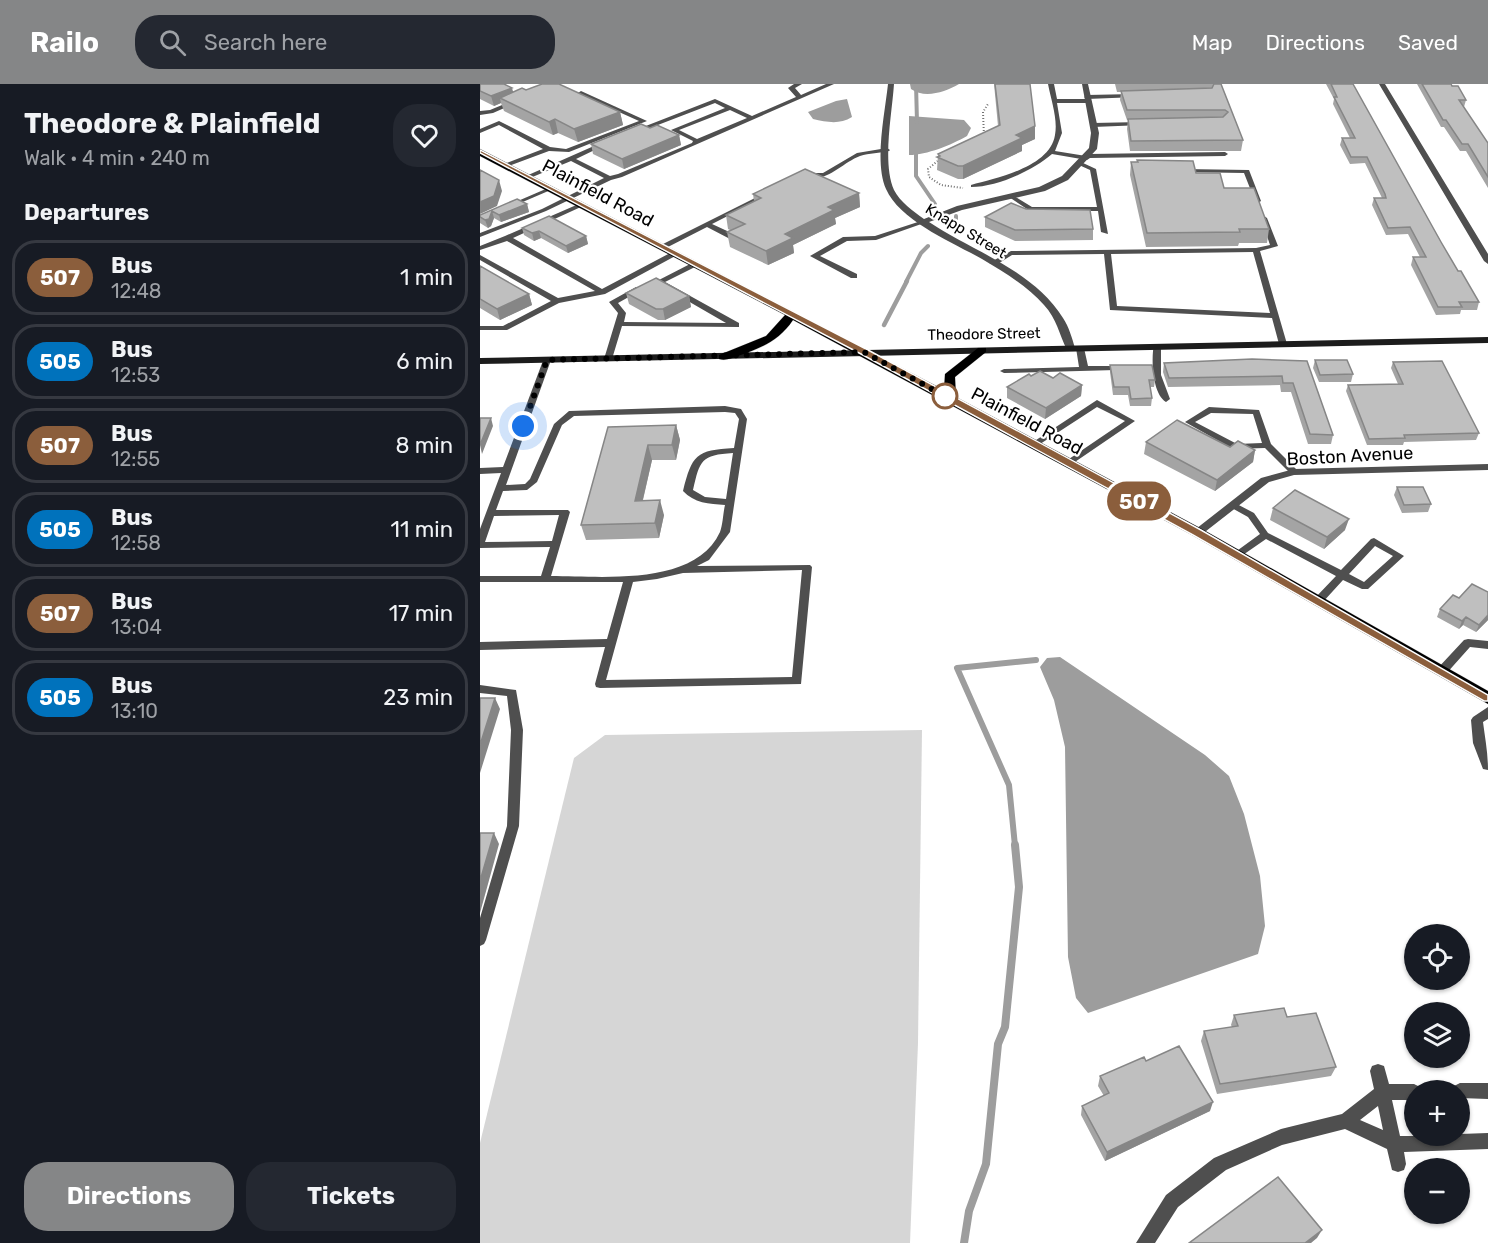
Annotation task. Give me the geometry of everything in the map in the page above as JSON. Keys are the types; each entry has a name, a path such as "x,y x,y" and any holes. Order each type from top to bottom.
{"main road":[{"name":"Plainfield Road","path":"480,152 864,352 1197,532 1488,698"},
{"path":"723,357 770,341 780,332 791,315"},
{"name":"Theodore Street","path":"480,362 1488,340"},
{"path":"950,399 949,376 982,350"}],"street":[{"name":"Knapp Street","path":"891,84 887,150 889,188 901,205 923,222 993,263 1043,300 1060,319 1075,348"},
{"path":"923,222 960,208 1042,189 1065,178 1086,160 1093,149 1093,124 1085,84"},
{"path":"1382,84 1488,261"},
{"name":"Boston Avenue","path":"1197,532 1265,480 1294,472 1488,467"},
{"path":"1488,712 1477,720 1479,743 1488,765"},
{"path":"1378,1071 1398,1164"},
{"path":"1470,1091 1488,1091"},
{"path":"1145,1243 1172,1201 1220,1164 1281,1137 1346,1121 1383,1092 1404,1092"},
{"path":"1346,1121 1393,1144 1488,1141"}],"lane":[{"path":"799,84 791,88 800,97"},
{"path":"480,235 544,210 566,197 609,178 620,176 831,84"},
{"path":"970,187 1017,175 1033,167 1051,152 1058,143 1061,132 1051,84"},
{"path":"480,130 499,123 549,149 567,151 644,120 581,93"},
{"path":"1054,101 1143,96"},
{"path":"480,113 491,112 525,98"},
{"path":"528,177 593,148 715,101 752,118"},
{"path":"697,141 674,130 730,108"},
{"path":"1093,124 1152,124"},
{"path":"506,165 549,149"},
{"path":"797,179 807,175 824,175 859,154 887,150"},
{"path":"1051,152 1086,160 1225,154"},
{"path":"571,159 609,178"},
{"path":"1086,160 1093,169 1105,232"},
{"path":"993,263 1011,253 1256,250 1274,246 1247,171 1176,171"},
{"path":"500,210 550,189"},
{"path":"661,247 777,189"},
{"path":"1012,197 1030,208 1101,209"},
{"path":"480,248 581,205"},
{"path":"854,276 813,256 846,239 876,238 923,222"},
{"path":"707,224 735,238"},
{"path":"508,238 602,292"},
{"path":"1256,250 1283,344"},
{"path":"1107,252 1113,308 1275,316"},
{"path":"480,328 504,328 557,301 602,292 675,254"},
{"path":"480,256 557,301"},
{"path":"608,359 622,313 613,302 695,265"},
{"path":"619,324 736,325 658,282"},
{"path":"1157,346 1157,375 1166,399"},
{"path":"1075,348 1084,369"},
{"path":"547,360 480,544 556,544"},
{"path":"1004,371 1116,368"},
{"path":"1034,444 1097,403 1131,421 1069,463"},
{"path":"500,488 527,487 534,480 558,424 572,413 725,409 738,411 743,419 725,532 706,558 683,570"},
{"path":"1267,445 1236,447 1189,422 1209,410 1256,412 1267,445 1294,472"},
{"path":"730,502 705,501 694,497 688,490 695,463 701,456 718,451 738,450"},
{"path":"480,471 506,470"},
{"path":"1233,505 1251,515 1265,535 1341,576 1365,587 1400,556 1374,541 1341,576 1318,601"},
{"path":"491,513 565,512 545,579"},
{"path":"1237,555 1265,535"},
{"path":"480,579 628,579 683,570 807,567 797,681 600,684 628,579"},
{"path":"480,646 611,643"},
{"path":"1441,672 1468,643 1488,645"},
{"path":"480,689 512,693 517,730 513,826 480,939"}],"path":[{"path":"980,140 985,133 983,112 988,104"},
{"path":"947,156 931,164 927,172 928,177 941,185 970,187"}],"shaded area":[{"path":"910,84 959,84 941,92 922,94 911,89"},
{"path":"847,99 852,117 842,121 828,122 813,119 808,112 836,101"},
{"path":"909,116 964,120 971,128 967,136 954,143 916,155 909,155"},
{"path":"1060,657 1205,755 1229,776 1244,814 1260,876 1265,926 1258,954 1088,1013 1076,998 1068,957 1065,747 1054,700 1040,667 1047,658"},
{"path":"922,730 918,1043 910,1243 480,1243 480,1143 574,758 605,735"}],"building":[{"path":"480,84 504,84 512,88 491,96 480,91"},
{"path":"542,84 559,84 620,112 574,129 555,119 549,122 500,98 522,88 526,90"},
{"path":"995,84 1030,84 1035,126 1016,135 1022,138 963,166 937,157 940,156 938,154 1000,125"},
{"path":"1214,84 1221,84 1243,140 1131,141 1128,119 1223,117 1228,112 1225,110 1127,110 1121,91 1212,88"},
{"path":"1331,84 1353,84 1441,242 1479,302 1459,302 1462,307 1438,307 1413,257 1426,257 1410,227 1388,228 1374,198 1386,198 1385,194 1367,157 1351,157 1342,138 1355,138 1334,97 1337,97"},
{"path":"1422,84 1458,86 1466,100 1459,100 1488,143 1488,177 1468,144 1462,144 1446,120 1443,120"},
{"path":"641,124 650,128 657,125 679,135 622,159 591,144"},
{"path":"1137,160 1193,161 1196,173 1220,173 1224,188 1254,188 1269,229 1239,229 1240,232 1147,233 1131,162 1138,162"},
{"path":"805,169 859,193 828,207 834,210 785,234 793,238 766,251 727,232 745,224 726,215 761,198 753,194"},
{"path":"480,170 499,180 494,196 480,202"},
{"path":"517,199 527,204 499,215 492,211 489,219 485,220 480,217 480,215"},
{"path":"1011,203 1026,209 1090,210 1093,229 1015,230 985,217"},
{"path":"549,216 586,236 566,246 539,231 532,233 522,228"},
{"path":"480,266 529,294 497,309 480,299"},
{"path":"656,278 689,296 663,309 656,309 626,293"},
{"path":"1252,359 1307,361 1333,435 1310,434 1293,383 1283,383 1282,376 1169,378 1164,363"},
{"path":"1315,360 1347,360 1353,374 1320,375"},
{"path":"1442,361 1479,433 1404,435 1405,438 1369,439 1348,385 1403,384 1393,362"},
{"path":"1110,365 1152,365 1155,380 1149,380 1152,398 1131,399 1129,387 1114,387"},
{"path":"1040,371 1053,378 1060,373 1082,385 1046,408 1007,387 1029,374 1031,376"},
{"path":"480,418 491,418 480,445"},
{"path":"1177,420 1230,447 1238,441 1255,450 1217,480 1146,442"},
{"path":"676,425 672,445 648,445 635,501 660,500 655,523 581,525 608,427"},
{"path":"1397,487 1423,487 1431,504 1404,505"},
{"path":"1295,490 1349,519 1327,537 1273,508"},
{"path":"1472,584 1488,592 1488,615 1479,625 1466,617 1462,621 1440,609 1453,595 1459,598"},
{"path":"480,698 495,698 480,745"},
{"path":"480,833 494,833 480,881"},
{"path":"1284,1008 1287,1017 1316,1013 1336,1067 1220,1084 1204,1031 1238,1026 1234,1015"},
{"path":"1179,1046 1213,1102 1107,1152 1082,1106 1109,1093 1100,1076 1144,1057 1146,1061"},
{"path":"1278,1177 1322,1230 1305,1243 1189,1243"}],"waterway":[{"path":"916,84 917,122"},
{"path":"916,148 916,176 935,204"},
{"path":"956,216 956,227"},
{"path":"906,282 921,253 928,246"},
{"path":"884,325 907,281"},
{"path":"1015,846 1009,785 957,668 1036,660"},
{"path":"964,1243 969,1211 986,1164 998,1044 1005,1027 1019,887 1015,845"}],"bus line":[{"name":"507","path":"480,152 864,352 1197,532 1488,698"}],"route":[{"path":"523,426 547,360 864,352 950,399 945,396"}]}
